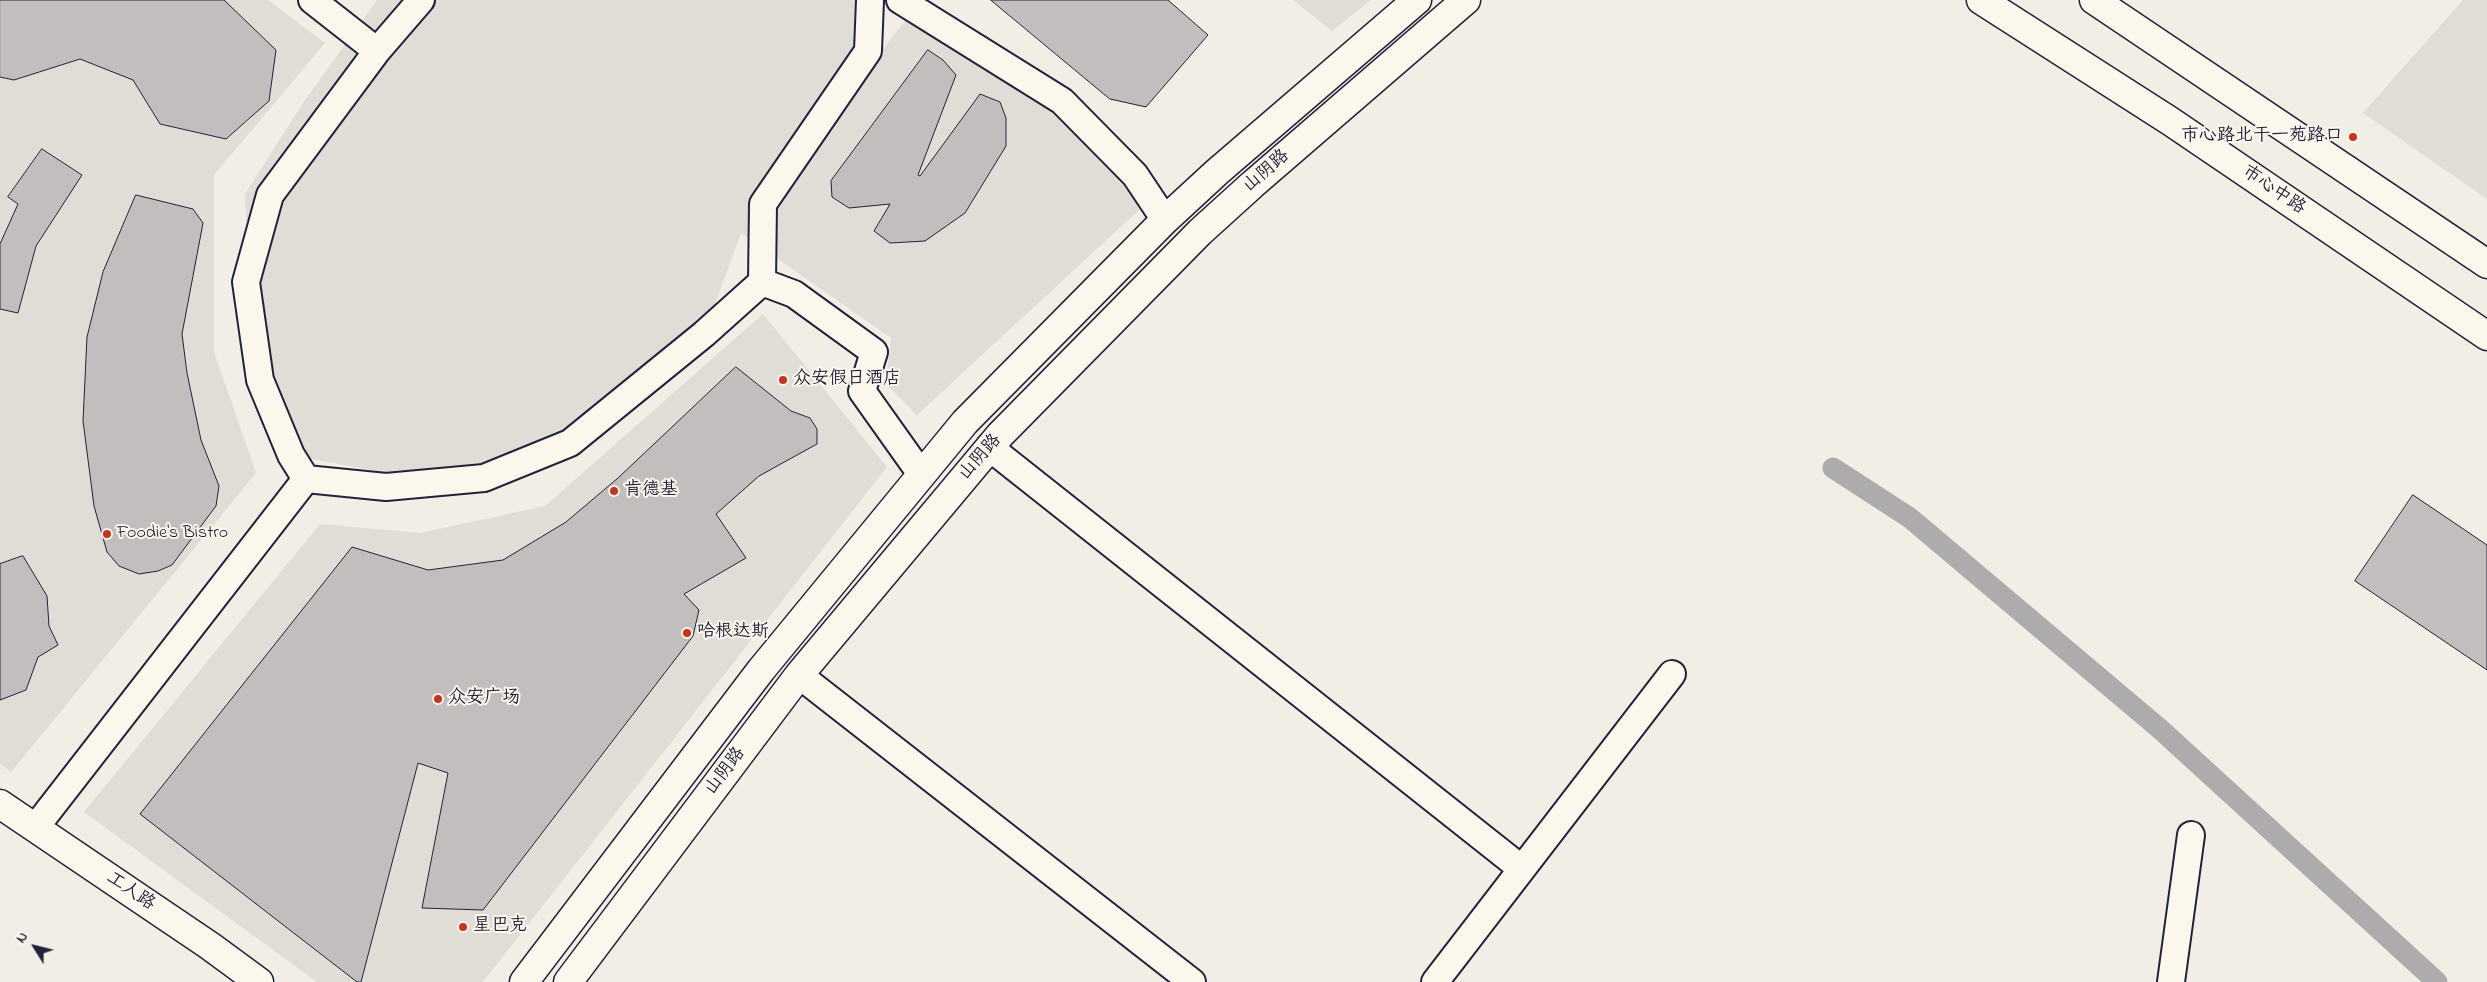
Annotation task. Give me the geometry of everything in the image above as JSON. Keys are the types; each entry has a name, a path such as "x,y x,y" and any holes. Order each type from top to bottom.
{"main road":[{"name":"山阴路","path":"524,982 761,670 965,422 1165,220 1217,172 1417,0"},
{"name":"山阴路","path":"568,982 799,675 989,447 1200,232 1466,0"},
{"name":"市心中路","path":"1981,0 2170,121 2487,336"},
{"path":"2094,0 2487,264"},
{"name":"工人路","path":"0,804 210,946 259,982"}],"street":[{"path":"312,0 377,51"},
{"path":"306,479 291,455 260,380 246,282 270,195 377,51 421,0"},
{"path":"306,479 386,486 484,478 570,443 704,334 762,282 763,204 868,51 870,0"},
{"path":"900,0 1062,101 1135,174 1165,220"},
{"path":"762,282 794,294 874,352 862,391 921,474"},
{"path":"989,447 1522,869"},
{"path":"35,828 306,479"},
{"path":"1436,982 1672,674"},
{"path":"799,675 1192,982"},
{"path":"2170,982 2192,835"}],"shaded area":[{"path":"0,0 268,0 325,43 214,175 214,352 256,473 11,772 0,764"},
{"path":"377,0 887,0 876,52 770,195 914,9 1100,139 1151,199 917,415 886,384 891,338 741,233 704,334 572,427 435,482 291,455 251,315 245,194 303,103"},
{"path":"1293,0 1371,0 1332,31"},
{"path":"2463,0 2487,0 2487,199 2363,113"},
{"name":"众安广场","path":"763,314 887,467 483,982 317,982 84,812 320,524 420,533 545,506"}],"building":[{"path":"0,0 224,0 276,50 269,101 226,139 160,124 133,80 80,59 14,80 0,77"},
{"path":"991,0 1168,0 1208,35 1146,107 1110,99"},
{"path":"928,50 943,60 956,75 918,175 920,176 980,94 1000,102 1006,118 1006,146 965,213 925,241 890,243 874,231 890,204 849,208 832,197 831,181"},
{"path":"42,149 82,175 36,246 18,313 0,309 0,244 18,204 8,197"},
{"path":"136,195 193,209 203,223 182,334 187,373 201,440 219,486 216,506 172,565 158,571 139,574 119,566 107,552 94,506 83,421 87,337 103,272"},
{"name":"众安广场","path":"736,367 791,411 810,418 817,429 817,444 759,476 716,514 746,558 684,594 699,610 693,636 483,910 422,908 448,773 418,763 361,982 357,982 140,814 352,547 428,570 503,560 566,522 618,478"},
{"path":"2413,495 2487,545 2487,670 2355,581"},
{"path":"23,556 47,596 49,626 58,645 38,657 26,690 0,700 0,564"}],"waterway":[{"path":"1833,468 1910,518 2160,729 2437,982"}],"place":[{"name":"市心路北干一苑路口","path":"2353,137"},
{"name":"众安假日酒店","path":"783,380"},
{"name":"肯德基","path":"614,491"},
{"name":"Foodie's Bistro","path":"107,534"},
{"name":"哈根达斯","path":"687,633"},
{"name":"众安广场","path":"438,699"},
{"name":"星巴克","path":"463,927"}]}
